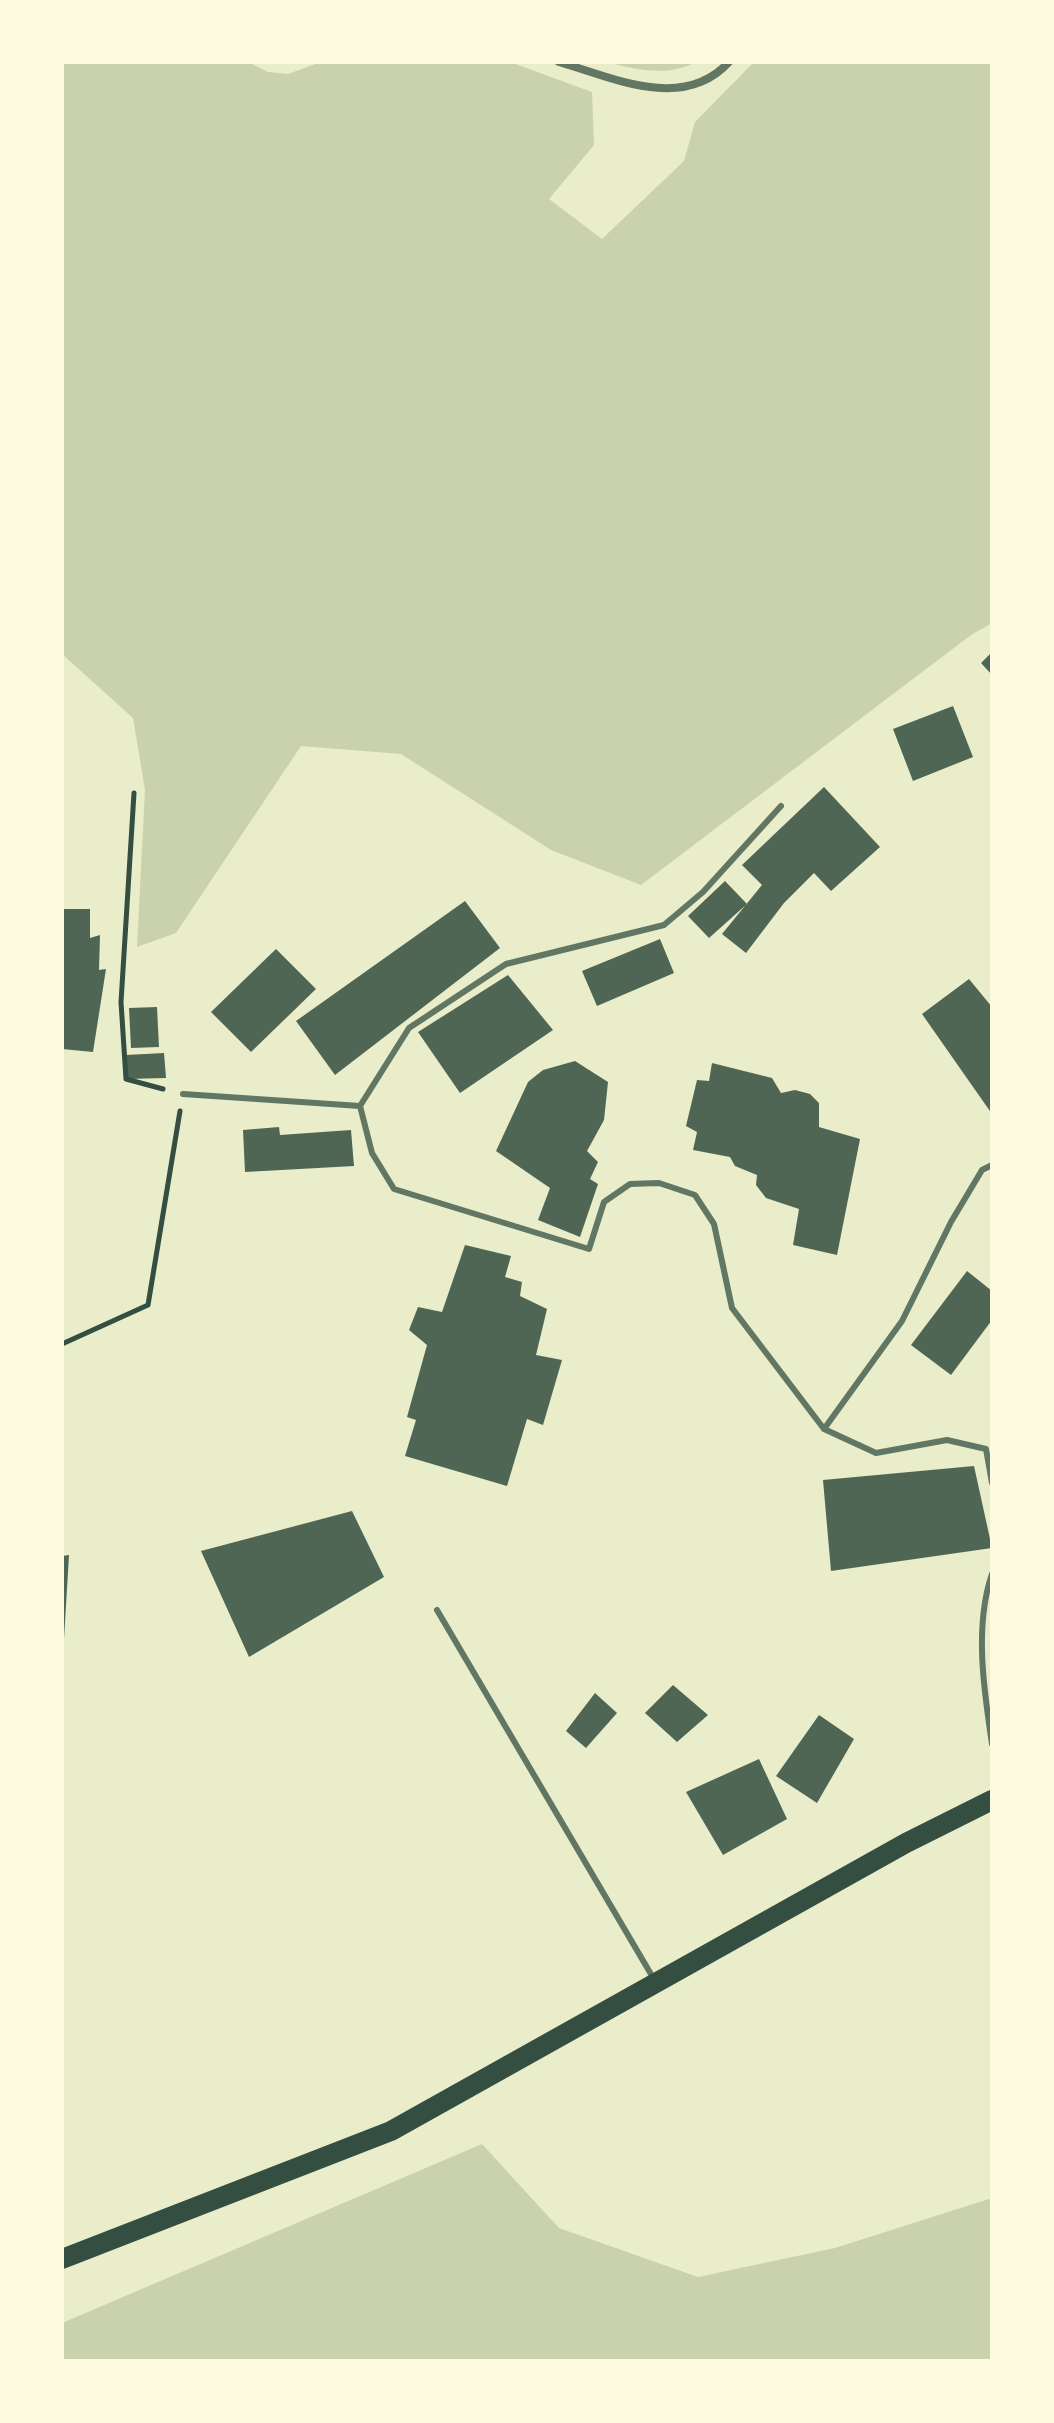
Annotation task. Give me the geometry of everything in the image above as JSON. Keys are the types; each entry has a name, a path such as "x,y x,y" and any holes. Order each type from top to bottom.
{"main road":[{"path":"62,2259 391,2131 906,1843 992,1800"}],"street":[{"path":"559,62 633,86 677,88 701,84 729,62"}],"lane":[{"path":"781,806 703,892 664,925 506,964 409,1028 360,1106 372,1153 394,1189 589,1249 604,1202 630,1184 659,1183 695,1195 714,1224 732,1308 824,1429 876,1453 947,1440 986,1449 992,1483"},
{"path":"183,1094 360,1106"},
{"path":"824,1429 902,1321 951,1222 982,1170 992,1165"},
{"path":"992,1574 986,1591 983,1684 992,1744"},
{"path":"437,1610 657,1984"}],"path":[{"path":"62,1344 148,1305 183,1094 126,1079 121,1002 134,793"}],"green space":[{"path":"62,62 248,62 268,72 288,74 321,62 510,62 592,92 594,145 549,199 602,239 684,161 695,122 754,62 992,62 992,623 971,635 641,885 551,850 401,754 301,746 176,933 137,947 145,790 133,718 62,654"},
{"path":"607,62 696,62 663,71"},
{"path":"482,2144 559,2228 698,2277 835,2248 992,2198 992,2361 62,2361 62,2323"}],"building":[{"path":"992,652 992,675 981,663"},
{"path":"953,706 973,757 913,781 893,729"},
{"path":"824,787 880,847 831,891 814,873 784,903 746,953 722,934 762,885 742,865"},
{"path":"725,881 747,904 709,938 688,916"},
{"path":"465,901 500,948 335,1075 296,1021"},
{"path":"62,909 90,909 90,938 100,935 99,970 106,969 93,1052 62,1049"},
{"path":"660,939 674,973 597,1006 582,971"},
{"path":"276,949 316,989 251,1052 211,1012"},
{"path":"508,975 553,1030 460,1093 418,1032"},
{"path":"969,979 992,1007 992,1114 922,1014"},
{"path":"157,1007 159,1047 131,1048 129,1008"},
{"path":"164,1053 166,1078 127,1079 126,1055"},
{"path":"575,1061 608,1082 604,1120 587,1151 598,1162 590,1179 598,1184 580,1237 538,1220 550,1188 496,1151 528,1082 543,1070"},
{"path":"712,1063 772,1078 781,1093 795,1090 810,1094 819,1103 819,1127 860,1139 837,1255 793,1245 799,1209 766,1198 756,1185 757,1175 735,1166 730,1157 693,1150 697,1132 686,1126 697,1080 709,1081"},
{"path":"279,1127 280,1135 351,1130 354,1166 245,1172 243,1130"},
{"path":"465,1245 511,1256 505,1277 522,1282 520,1296 547,1309 536,1355 562,1360 543,1425 527,1419 507,1486 405,1456 416,1420 407,1417 427,1345 409,1330 418,1307 442,1312"},
{"path":"967,1271 992,1291 992,1320 951,1375 911,1345"},
{"path":"974,1466 992,1548 831,1571 823,1480"},
{"path":"352,1511 384,1577 249,1657 201,1551"},
{"path":"69,1555 64,1639 62,1639 62,1556"},
{"path":"673,1685 708,1715 677,1742 645,1713"},
{"path":"595,1693 617,1713 586,1748 566,1731"},
{"path":"819,1715 854,1739 817,1803 776,1776"},
{"path":"759,1759 787,1819 723,1855 686,1792"}]}
